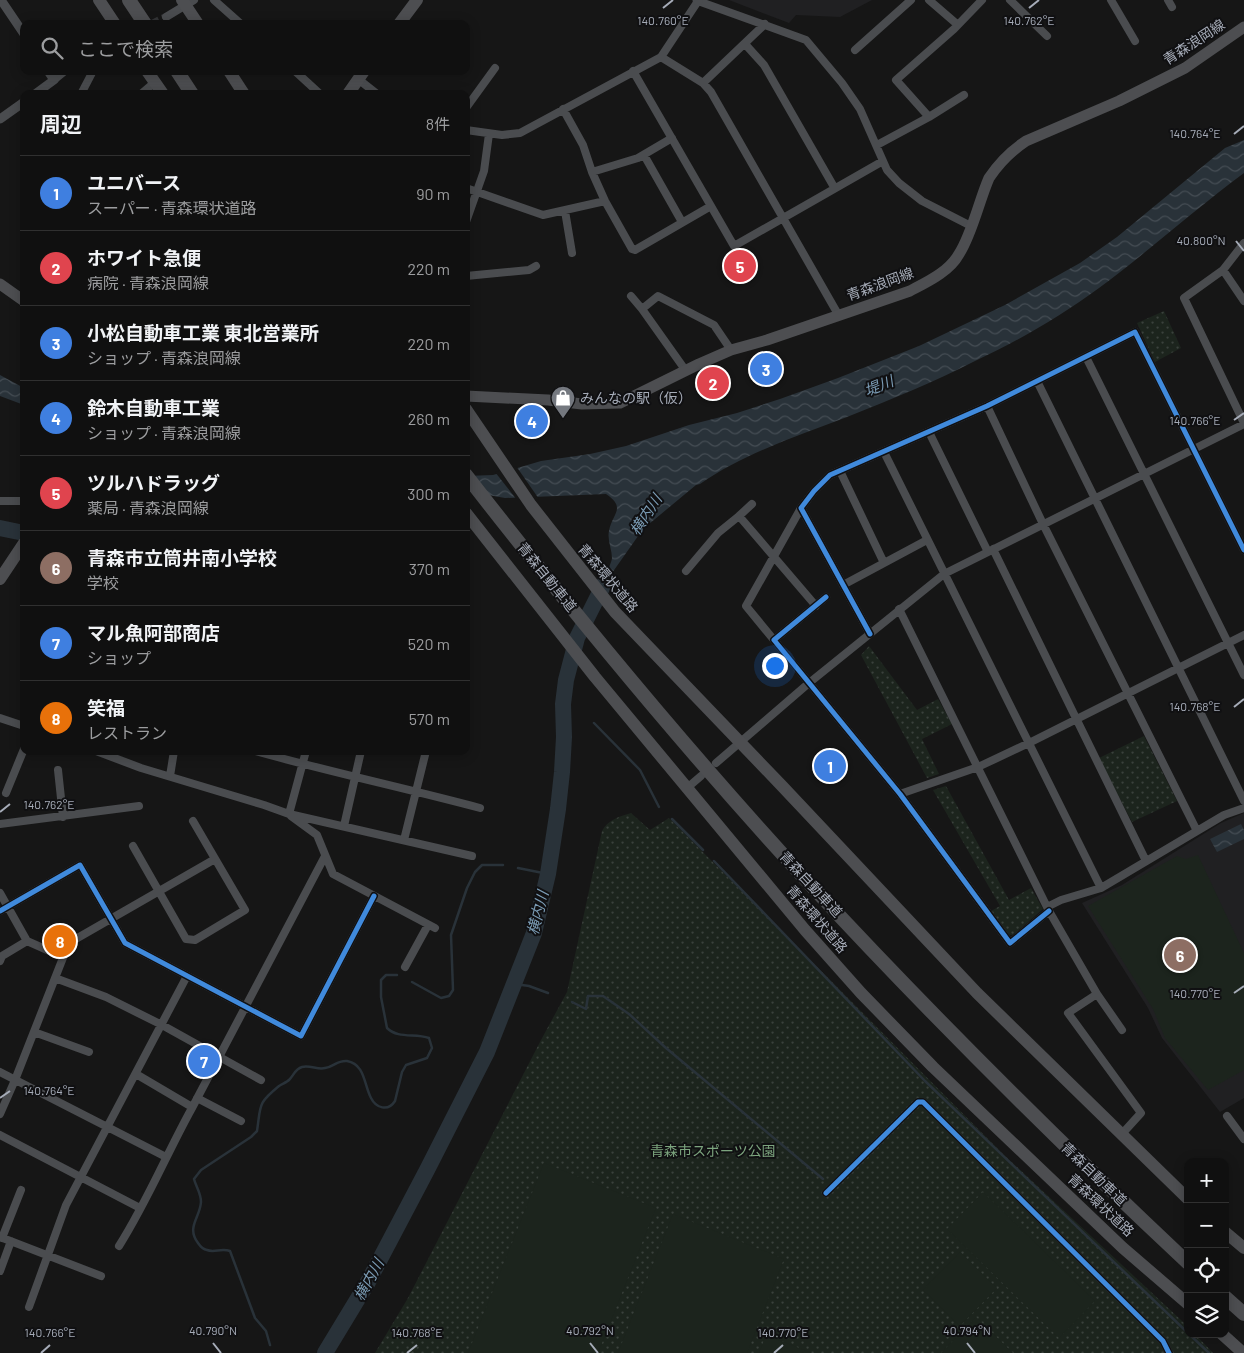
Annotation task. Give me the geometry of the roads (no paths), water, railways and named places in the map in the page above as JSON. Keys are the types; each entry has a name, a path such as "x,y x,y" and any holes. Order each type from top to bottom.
{"highway":[{"path":"99,0 112,20"},
{"path":"129,0 142,20"},
{"path":"402,20 417,0"},
{"path":"187,2 196,20"},
{"path":"150,75 160,90"},
{"path":"180,75 189,90"},
{"path":"232,75 241,90"},
{"path":"351,90 361,75"},
{"name":"青森環状道路","path":"470,415 531,505 615,612 977,993 1184,1195"},
{"name":"青森自動車道","path":"470,480 604,647 698,758 801,874 904,984 1046,1128 1184,1259"},
{"name":"青森環状道路","path":"470,518 595,677 805,930 861,994 933,1067 1123,1248 1184,1301"},
{"path":"0,579 20,552"},
{"path":"1229,1235 1244,1248"},
{"path":"1229,1301 1244,1314"},
{"path":"1226,1338 1243,1353"}],"main road":[{"name":"青森浪岡線","path":"470,396 608,405 620,403 731,350 839,316 910,291 930,281 949,267 959,255 990,178 996,167 1017,147 1026,141 1110,105 1185,68 1244,27"},
{"path":"0,284 20,298"}],"street":[{"path":"1,0 20,28"},
{"path":"214,0 236,20"},
{"path":"470,131 502,135 520,133 661,57 697,0 733,15 765,24 806,40 842,83 860,109 887,170 899,183 922,201 971,226"},
{"path":"855,50 911,0"},
{"path":"929,0 958,25"},
{"path":"929,117 896,80 958,25 982,0"},
{"path":"1010,0 1048,36"},
{"path":"1111,0 1135,41"},
{"path":"166,17 187,2"},
{"path":"702,83 765,24"},
{"path":"745,44 764,65 834,188"},
{"path":"661,57 702,83 711,92 839,316"},
{"path":"470,102 495,68"},
{"path":"633,71 734,246 883,160"},
{"path":"51,75 54,80"},
{"path":"40,90 60,75"},
{"path":"83,90 91,75"},
{"path":"299,75 315,90"},
{"path":"361,75 374,90"},
{"path":"146,90 155,82"},
{"path":"877,145 929,117 964,95"},
{"path":"0,119 20,105"},
{"path":"563,109 583,145 605,201 632,249 635,250 711,206"},
{"path":"470,211 484,171 489,134"},
{"path":"592,172 633,160 672,138"},
{"path":"644,155 682,222"},
{"path":"470,189 543,215 605,201"},
{"path":"565,211 572,253"},
{"path":"716,762 809,682 944,574 1244,424 1184,298 1223,270 1244,243"},
{"path":"470,276 529,270 536,266"},
{"path":"1223,270 1244,301"},
{"path":"631,296 686,371"},
{"path":"642,309 658,296 714,325 731,350"},
{"path":"1244,550 1135,332 987,406 830,475 801,508 746,606 900,794 1010,943 1061,900 1101,888 1224,815 1244,808"},
{"path":"1086,357 1244,675"},
{"path":"1037,381 1244,801"},
{"path":"987,406 1043,524 1197,831"},
{"path":"929,432 991,551 1146,861"},
{"path":"884,452 1101,888"},
{"path":"840,471 884,562"},
{"path":"0,501 20,501"},
{"path":"686,571 718,533 752,504"},
{"path":"801,508 870,634"},
{"path":"739,516 816,606"},
{"path":"843,585 927,540"},
{"path":"774,640 826,597"},
{"path":"899,609 1048,909 1097,994 1122,1030"},
{"path":"900,794 978,767 1244,634"},
{"path":"0,718 20,725"},
{"path":"6,792 21,755"},
{"path":"107,755 141,768 289,814 472,856"},
{"path":"170,776 173,755"},
{"path":"268,755 302,765 418,791 480,808"},
{"path":"289,814 305,755"},
{"path":"344,826 360,755"},
{"path":"404,840 418,791 425,755"},
{"path":"58,770 63,817"},
{"path":"687,788 700,776"},
{"path":"0,824 139,806"},
{"path":"289,814 317,835 333,874 431,926 405,967"},
{"path":"133,846 186,939 195,940 245,910 193,821"},
{"path":"119,1246 247,1007 325,856"},
{"path":"0,1114 16,1080 68,945 215,859"},
{"path":"0,911 80,865 125,942 301,1036 374,896"},
{"path":"0,893 26,942 63,957"},
{"path":"0,961 2,956 26,942"},
{"path":"29,1308 66,1205 79,1177 187,976"},
{"path":"55,978 106,998 162,1025 261,1080"},
{"path":"1097,994 1068,1012 1141,1113 1121,1135"},
{"path":"34,1032 89,1052"},
{"path":"0,1072 106,1128 166,1157"},
{"path":"136,1074 192,1107"},
{"path":"197,1098 241,1122"},
{"path":"826,1193 918,1102 923,1102 1163,1341 1169,1353"},
{"path":"1227,1116 1244,1139"},
{"path":"0,1135 140,1208"},
{"path":"21,1190 1,1237 102,1276"},
{"path":"0,1271 12,1241"}],"water":[{"name":"堤川","path":"1244,140 1244,173 1118,274 1085,298 1039,328 944,376 912,391 771,446 696,485 643,529 612,573 593,606 612,558 609,534 617,507 612,499 606,494 505,498 470,492 470,476 493,475 541,461 590,454 626,446 689,425 737,413 780,399 919,346 1005,305 1080,263 1117,237 1225,148"},
{"path":"0,375 20,386 20,404 0,396"},
{"path":"1241,824 1244,830 1244,839 1217,852 1210,839"}],"waterway":[{"path":"0,528 20,532"},
{"name":"横内川","path":"325,1353 368,1282 487,1052 534,933 548,874 558,809 562,772 563,704 566,680 577,638 607,578"},
{"name":"横内川","path":"565,687 570,693"},
{"path":"594,723 640,770 659,807"},
{"path":"672,819 703,850"},
{"path":"714,861 925,1081 1184,1329"},
{"path":"412,982 441,998 449,996 453,990 451,935 467,888 475,872 482,865 503,865"},
{"path":"518,868 548,874"},
{"path":"270,1345 266,1331 255,1318 230,1251 205,1250 200,1246 195,1237 193,1227 201,1202 194,1179 201,1170 257,1131 263,1101 302,1067 322,1068 344,1061 353,1063 361,1071 369,1093 376,1104 386,1108 395,1101 402,1072 406,1065 427,1058 432,1048 429,1038 396,1034 387,1028 381,997 381,980 386,975 397,975"},
{"path":"515,984 529,986 548,993"},
{"path":"572,1002 586,1009 588,996 603,996 629,1014 666,1048 823,1179"},
{"path":"1193,1338 1209,1353"}],"tunnel":[{"path":"160,20 166,17"}],"place":[{"name":"ツルハドラッグ","path":"740,266"},
{"name":"小松自動車工業 東北営業所","path":"766,369"},
{"name":"ホワイト急便","path":"713,383"},
{"name":"みんなの駅（仮）","path":"563,419"},
{"name":"鈴木自動車工業","path":"532,421"},
{"name":"ユニバース","path":"830,766"},
{"name":"笑福","path":"60,941"},
{"name":"青森市立筒井南小学校","path":"1180,955"},
{"name":"マル魚阿部商店","path":"204,1061"}],"park label":[{"name":"青森市スポーツ公園","path":"713,1151"}]}
